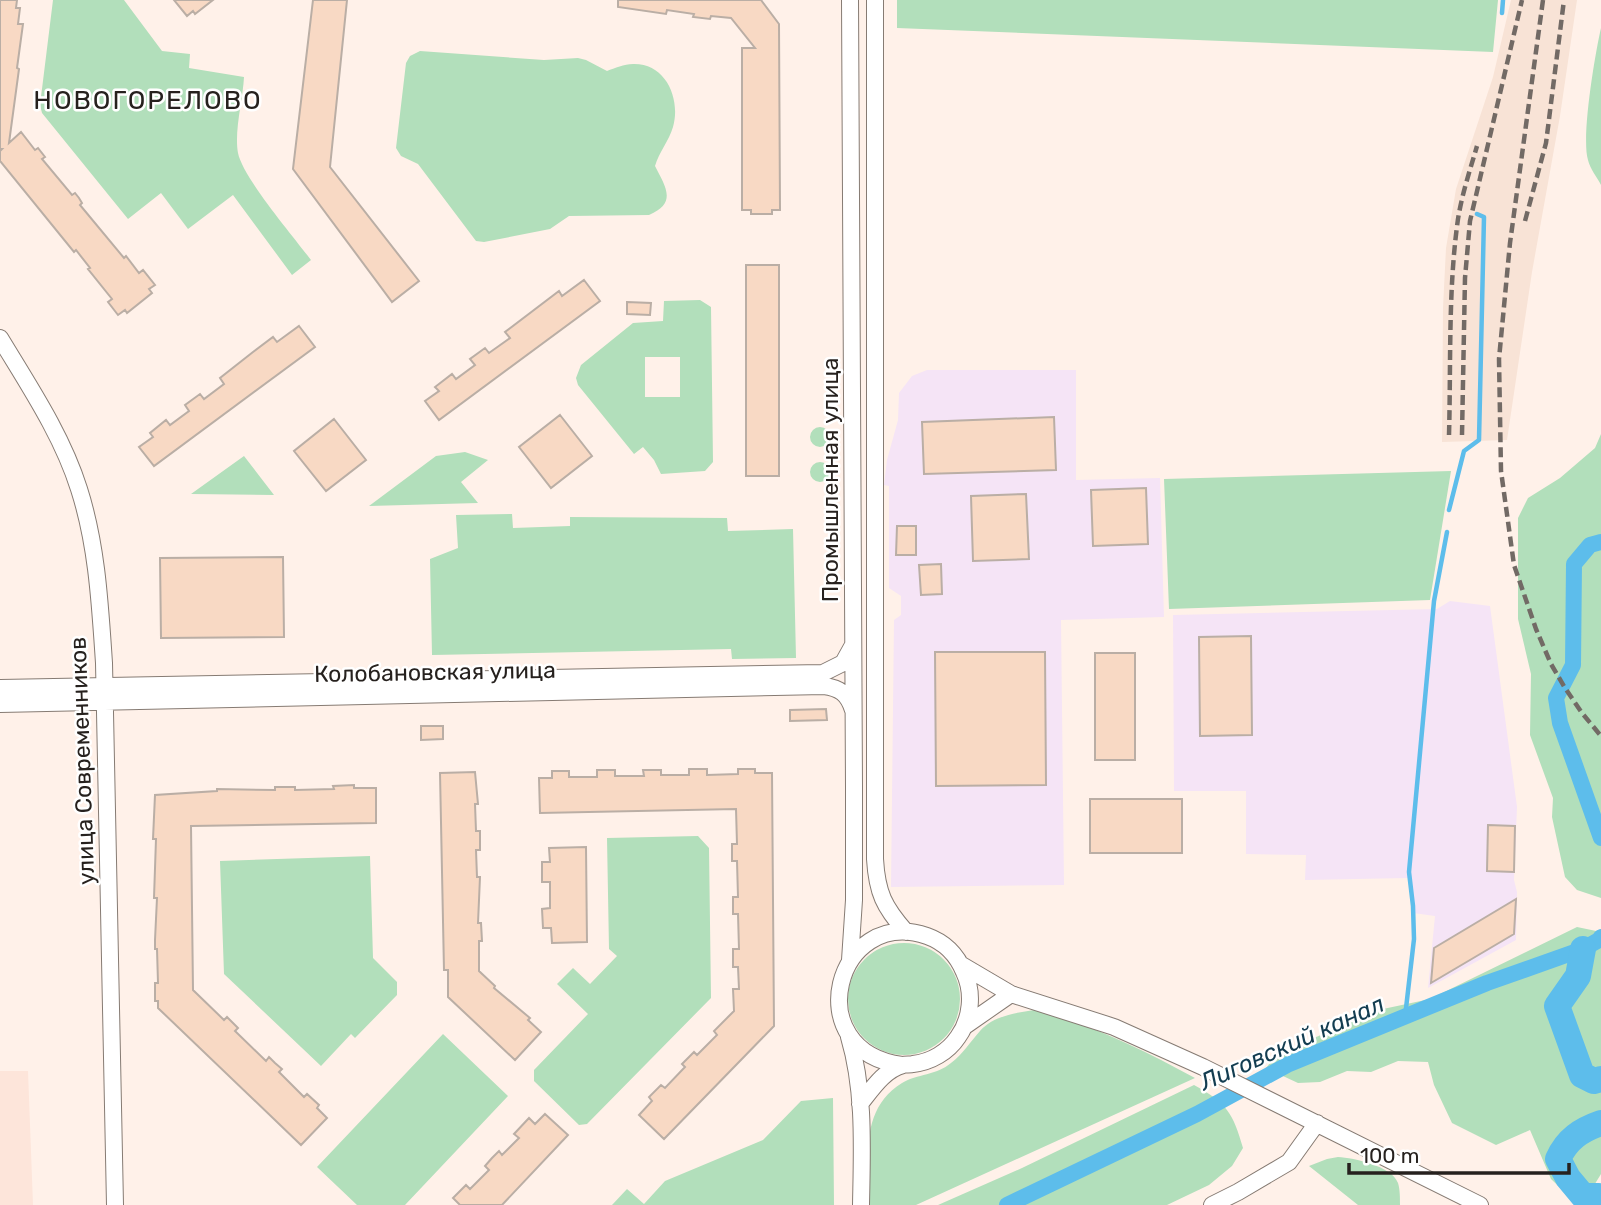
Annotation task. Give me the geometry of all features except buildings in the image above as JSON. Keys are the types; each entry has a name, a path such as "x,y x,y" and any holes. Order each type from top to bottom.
{"street":[{"name":"Промышленная улица","path":"850,0 854,643 854,900 850,960"},
{"name":"Промышленная улица","path":"875,0 875,859 876,882 883,902 906,932"},
{"name":"улица Современников","path":"0,338 49,421 79,488 98,582 104,695 115,1205"},
{"name":"Колобановская улица","path":"0,704 104,695 823,673 843,663 854,643"},
{"name":"Колобановская улица","path":"0,688 104,695 824,686 836,687 846,695 854,715"},
{"path":"848,1034 865,1053 889,1063 915,1064 939,1055 958,1037 965,1026 970,1001 966,975 960,964 943,945 919,934 906,932 869,942 850,960 839,984 842,1022 857,1066 861,1205"},
{"path":"960,964 1012,994 1114,1027 1212,1071 1480,1205"},
{"path":"965,1026 1012,994"},
{"path":"860,1104 880,1079 902,1065"},
{"path":"1212,1205 1289,1162 1317,1123"}],"shaded area":[{"path":"1511,0 1577,0 1560,116 1532,272 1507,440 1442,442 1446,248 1456,189 1493,77"},
{"path":"927,370 1076,370 1076,480 1160,478 1164,617 1061,620 1064,885 891,887 894,620 901,615 901,596 889,588 889,486 884,485 887,460 898,420 899,393 912,376"},
{"path":"1450,601 1490,606 1517,807 1514,880 1517,892 1516,940 1428,988 1435,916 1413,913 1408,878 1305,880 1306,855 1246,854 1246,791 1174,791 1173,615 1437,609"},
{"path":"0,1071 28,1071 33,1205 0,1205"}],"green space":[{"path":"53,0 124,0 162,51 190,54 189,68 244,77 237,135 242,164 259,192 311,260 292,275 233,195 188,229 161,193 128,219 42,113 40,105"},
{"path":"897,0 1498,0 1493,52 897,28"},
{"path":"1601,28 1601,185 1588,160 1586,133 1592,75"},
{"path":"420,51 544,60 578,58 607,71 633,64 654,69 668,85 675,105 673,127 655,166 667,194 664,205 649,215 569,216 550,229 484,242 476,241 418,164 401,156 396,148 406,63 410,56"},
{"path":"700,300 711,307 713,462 705,471 661,474 643,447 634,454 578,385 576,378 581,365 633,323 663,321 664,301","holes":["645,357 680,357 680,397 645,397"]},
{"path":"816,427 824,427 830,437 824,447 816,447 810,441 810,433"},
{"path":"1601,434 1601,898 1577,890 1565,877 1552,817 1553,798 1530,735 1531,674 1518,619 1518,518 1528,498 1560,478 1595,448"},
{"path":"465,452 488,460 461,482 478,503 369,506 436,456"},
{"path":"244,456 274,495 191,494"},
{"path":"816,462 824,462 830,472 824,482 816,482 810,476 810,468"},
{"path":"1451,471 1430,600 1169,609 1164,479"},
{"path":"512,514 513,528 570,526 570,517 727,518 728,531 793,529 796,658 732,659 731,649 432,655 430,559 458,548 456,515"},
{"path":"698,836 709,848 711,998 587,1124 579,1125 534,1081 534,1070 588,1014 557,984 573,968 590,984 617,956 609,949 607,838"},
{"path":"370,856 373,958 397,982 397,995 355,1038 351,1034 321,1066 224,974 220,861"},
{"path":"1577,927 1601,932 1601,1174 1585,1200 1574,1201 1551,1179 1530,1130 1496,1145 1452,1123 1434,1085 1428,1062 1398,1061 1371,1072 1347,1071 1320,1082 1298,1083 1266,1068 1278,1053 1383,1009 1430,999"},
{"path":"904,943 926,947 944,959 956,977 960,999 956,1021 944,1039 926,1051 904,1055 882,1051 864,1039 852,1021 848,999 852,977 864,959 882,947"},
{"path":"1034,1010 1097,1030 1195,1078 916,1205 869,1205 869,1138 872,1122 888,1094 908,1080 945,1067 991,1022 1019,1012"},
{"path":"443,1034 508,1096 405,1205 357,1205 317,1167"},
{"path":"1194,1085 1227,1110 1243,1148 1232,1166 1209,1185 1167,1205 938,1205 1022,1168"},
{"path":"833,1098 834,1205 612,1205 627,1189 644,1204 665,1181 763,1140 801,1101"},
{"path":"1338,1157 1362,1161 1388,1172 1398,1183 1400,1205 1358,1205 1309,1166"}],"waterway":[{"path":"1502,13 1503,0"},
{"path":"1449,510 1464,451 1479,440 1484,217 1477,214"},
{"path":"1405,1017 1414,939 1409,872 1434,601 1447,532"},
{"name":"Лиговский канал","path":"1601,542 1590,545 1574,564 1573,665 1556,698 1560,723 1601,838"},
{"name":"Лиговский канал","path":"1007,1205 1197,1114 1289,1064 1487,983 1583,949 1601,937"},
{"path":"1583,949 1578,976 1557,1006 1582,1075 1594,1081 1601,1079"},
{"path":"1600,1205 1599,1196 1583,1196 1568,1178 1558,1159 1575,1136 1601,1123"}],"railway":[{"path":"1462,435 1465,278 1470,221 1522,0"},
{"path":"1543,0 1510,243 1499,359 1501,471 1514,565 1536,629 1565,688 1601,736"},
{"path":"1525,221 1546,143 1564,0"},
{"path":"1449,435 1451,299 1455,245 1462,200 1477,146"}],"district":[{"name":"НОВОГОРЕЛОВО","path":"148,100"}]}
